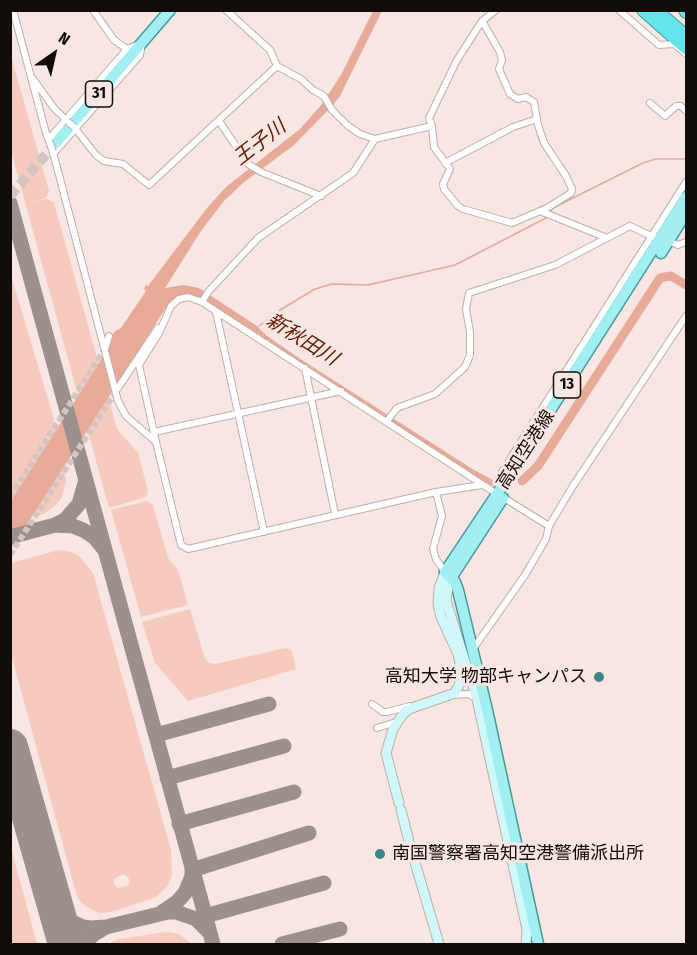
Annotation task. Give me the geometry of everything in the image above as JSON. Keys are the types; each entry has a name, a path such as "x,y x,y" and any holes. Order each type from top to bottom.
{"highway":[{"path":"643,10 681,35"},
{"path":"656,10 681,35 687,48"}],"main road":[{"name":"31","path":"52,146 170,10"},
{"name":"高知空港線","path":"448,575 501,496 687,197"},
{"name":"高知空港線","path":"501,496 506,482 660,240 687,213"},
{"path":"448,575 457,585 487,710 538,945"}],"street":[{"path":"13,10 45,134 52,146 118,401 126,416 156,442"},
{"path":"93,10 114,40 128,49"},
{"path":"226,10 270,50 278,66 324,96 332,110 354,130 375,139 432,126"},
{"path":"482,21 500,52 502,60 499,69 510,94 518,99 526,97 534,102 544,143 572,189 571,193 540,211 512,223 463,209 456,204 442,186 451,171 434,147 429,118 457,60 482,21 496,10"},
{"path":"619,10 660,45 674,44 687,54"},
{"path":"52,146 75,128 140,56 142,43"},
{"path":"52,146 66,120 128,49 142,43"},
{"path":"30,76 54,108 75,128 96,155 104,161 123,164 149,185 278,66"},
{"path":"651,103 665,116 676,106 681,106 687,111"},
{"path":"445,163 513,126 537,119"},
{"path":"219,122 248,164 261,172 321,196"},
{"path":"202,302 208,292 258,238 353,173 375,139"},
{"path":"660,240 687,182"},
{"path":"540,211 607,238"},
{"path":"389,419 397,408 435,394 465,367 470,355 470,332 466,309 469,293 555,265 630,226 660,240 678,245 687,242"},
{"path":"482,485 436,492 188,549 181,545 139,365 159,333 171,306 179,299 188,297 202,302 340,391 389,419 482,485 549,526"},
{"path":"216,312 264,532"},
{"path":"472,653 525,575 546,539 549,526 573,486 686,317"},
{"path":"118,388 152,335 163,323"},
{"path":"105,350 109,336"},
{"path":"304,368 335,514"},
{"path":"154,432 340,391"},
{"path":"436,492 442,516 433,549 436,559 448,575 447,604 477,699 531,945"},
{"path":"448,575 439,588 438,604 463,673 462,683 451,695"},
{"path":"372,704 383,712 387,712 451,695 468,694 477,699"},
{"path":"416,706 403,714 396,722 386,753 439,945"},
{"path":"377,728 396,722"},
{"path":"526,945 527,930"}],"shaded area":[{"path":"373,11 382,11 334,104 294,145 243,183 224,201 201,231 165,288 183,285 199,288 257,326 267,336 302,360 474,470 497,482 494,486 488,484 200,299 177,297 169,303 11,549 11,501 108,349 109,341 115,331 121,328 146,291 144,289 146,285 148,286 207,208 226,187 300,129 322,104 341,75"},
{"path":"10,52 49,191 46,198 31,202 47,199 54,203 117,429 138,453 148,491 146,497 109,508 11,151"},
{"path":"10,272 53,416 66,480 62,497 54,507 44,514 11,520"},
{"path":"147,501 153,505 168,558 178,570 188,605 141,617 111,510"},
{"path":"59,550 71,552 80,557 93,573 171,850 172,876 167,887 156,897 111,912 99,913 80,901 76,893 11,654 11,563","holes":["123,874 130,882 127,886 118,888 114,884 114,879"]},
{"path":"190,609 205,659 209,663 215,664 286,648 292,651 296,669 188,701 155,663 142,622"},
{"path":"11,848 37,944 11,944"},
{"path":"166,932 179,934 192,944 108,944 119,939"}],"waterway":[{"path":"550,212 553,208 643,163 656,159 686,159"},
{"path":"259,326 315,289 332,284 368,285 455,265 546,218"},
{"name":"新秋田川","path":"522,481 538,466 660,278 671,276 686,285"}],"taxiway":[{"path":"10,203 213,944"},
{"path":"10,537 55,525 65,520 79,504 85,483"},
{"path":"55,525 73,526 83,530 94,537 104,549"},
{"path":"156,735 269,704"},
{"path":"167,778 284,746"},
{"path":"179,824 294,792"},
{"path":"161,913 185,893 192,870 309,833"},
{"path":"205,916 324,883"},
{"path":"51,891 61,913 83,927 106,927 176,912 196,919 209,932"},
{"path":"84,944 106,927"},
{"path":"282,944 340,929"}],"runway":[{"path":"10,747 66,944"}],"tunnel":[{"path":"10,196 55,144"},
{"path":"10,497 105,349"},
{"path":"10,555 118,388"}],"place":[{"name":"高知大学 物部キャンパス","path":"599,677"},
{"name":"南国警察署高知空港警備派出所","path":"380,854"}],"water label":[{"name":"王子川","path":"260,143"}]}
